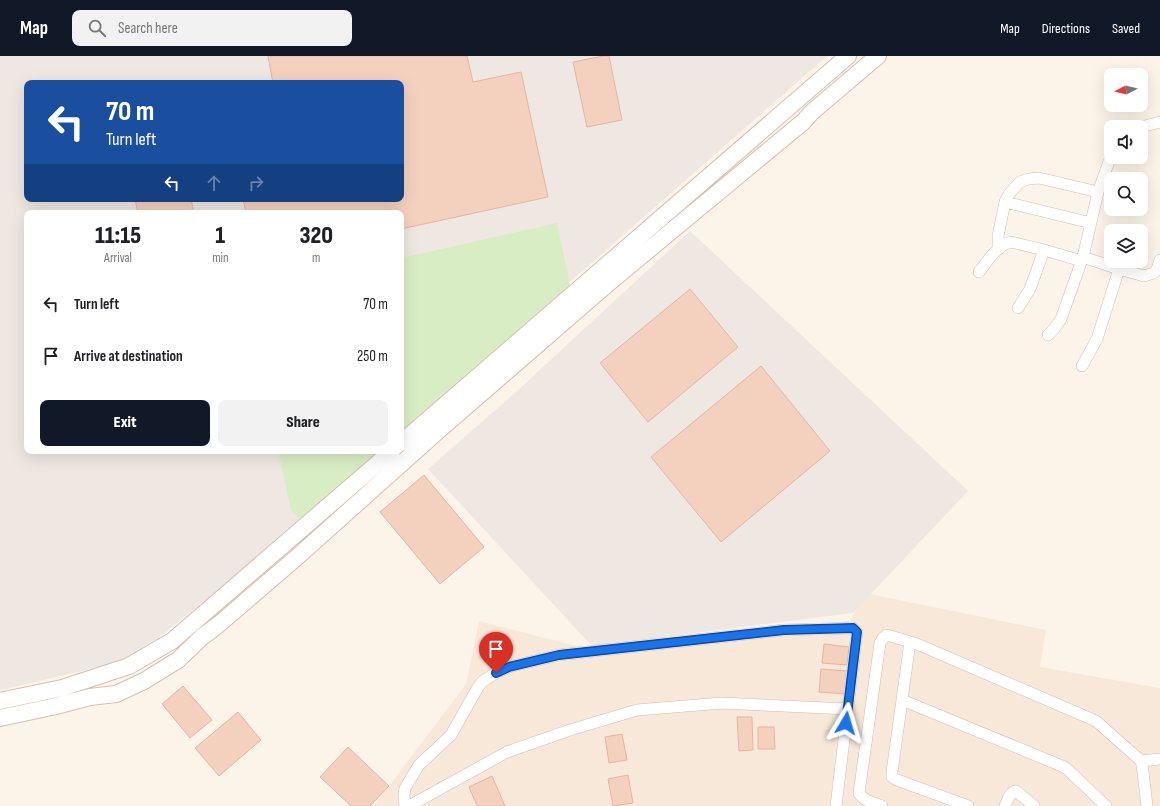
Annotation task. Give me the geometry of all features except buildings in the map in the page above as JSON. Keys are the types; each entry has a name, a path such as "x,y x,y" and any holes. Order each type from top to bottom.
{"street":[{"path":"0,718 56,706 90,696 116,694 144,681 178,660 202,637 296,558 469,394 848,56"},
{"path":"404,441 469,394 611,281 803,122 812,112 878,56"},
{"path":"1148,125 1160,122"},
{"path":"1048,335 1061,318 1082,259 1098,192 1108,164"},
{"path":"999,249 998,236 1005,202 1008,194 1020,182 1028,179 1039,178 1098,192"},
{"path":"1005,202 1091,224"},
{"path":"979,272 999,249 1008,242 1082,259 1140,276 1154,273 1160,260"},
{"path":"1018,308 1030,289 1044,250"},
{"path":"1082,366 1097,339 1119,269"},
{"path":"0,702 62,688 128,666 172,641 389,454"},
{"path":"405,806 405,788 419,765 451,735 478,687 483,681 509,667 559,655 784,630 853,628 857,632 836,806"},
{"path":"882,806 864,800 860,797 859,793 880,643 887,635 916,644 1096,721 1139,759 1142,764 1147,806"},
{"path":"910,642 892,777 968,806"},
{"path":"902,700 1062,766 1106,806"},
{"path":"409,806 507,752 570,730 637,710 722,704 848,710"},
{"path":"1140,762 1160,759"},
{"path":"1005,806 1010,794 1014,791 1034,806"}],"shaded area":[{"path":"0,56 827,56 404,427 404,210 24,210 24,454 374,454 241,571 139,654 91,669 0,690"},
{"path":"690,231 968,491 853,613 592,646 428,469 516,392"},
{"path":"865,593 1046,630 1040,667 1160,688 1160,806 374,806 466,684 479,621 585,648 850,621"}],"green space":[{"path":"557,223 570,285 404,432 404,257"},
{"path":"279,454 379,454 304,518 297,517 291,510"}],"route":[{"path":"496,673 509,667 559,655 784,630 853,628 857,632 846,723"}]}
